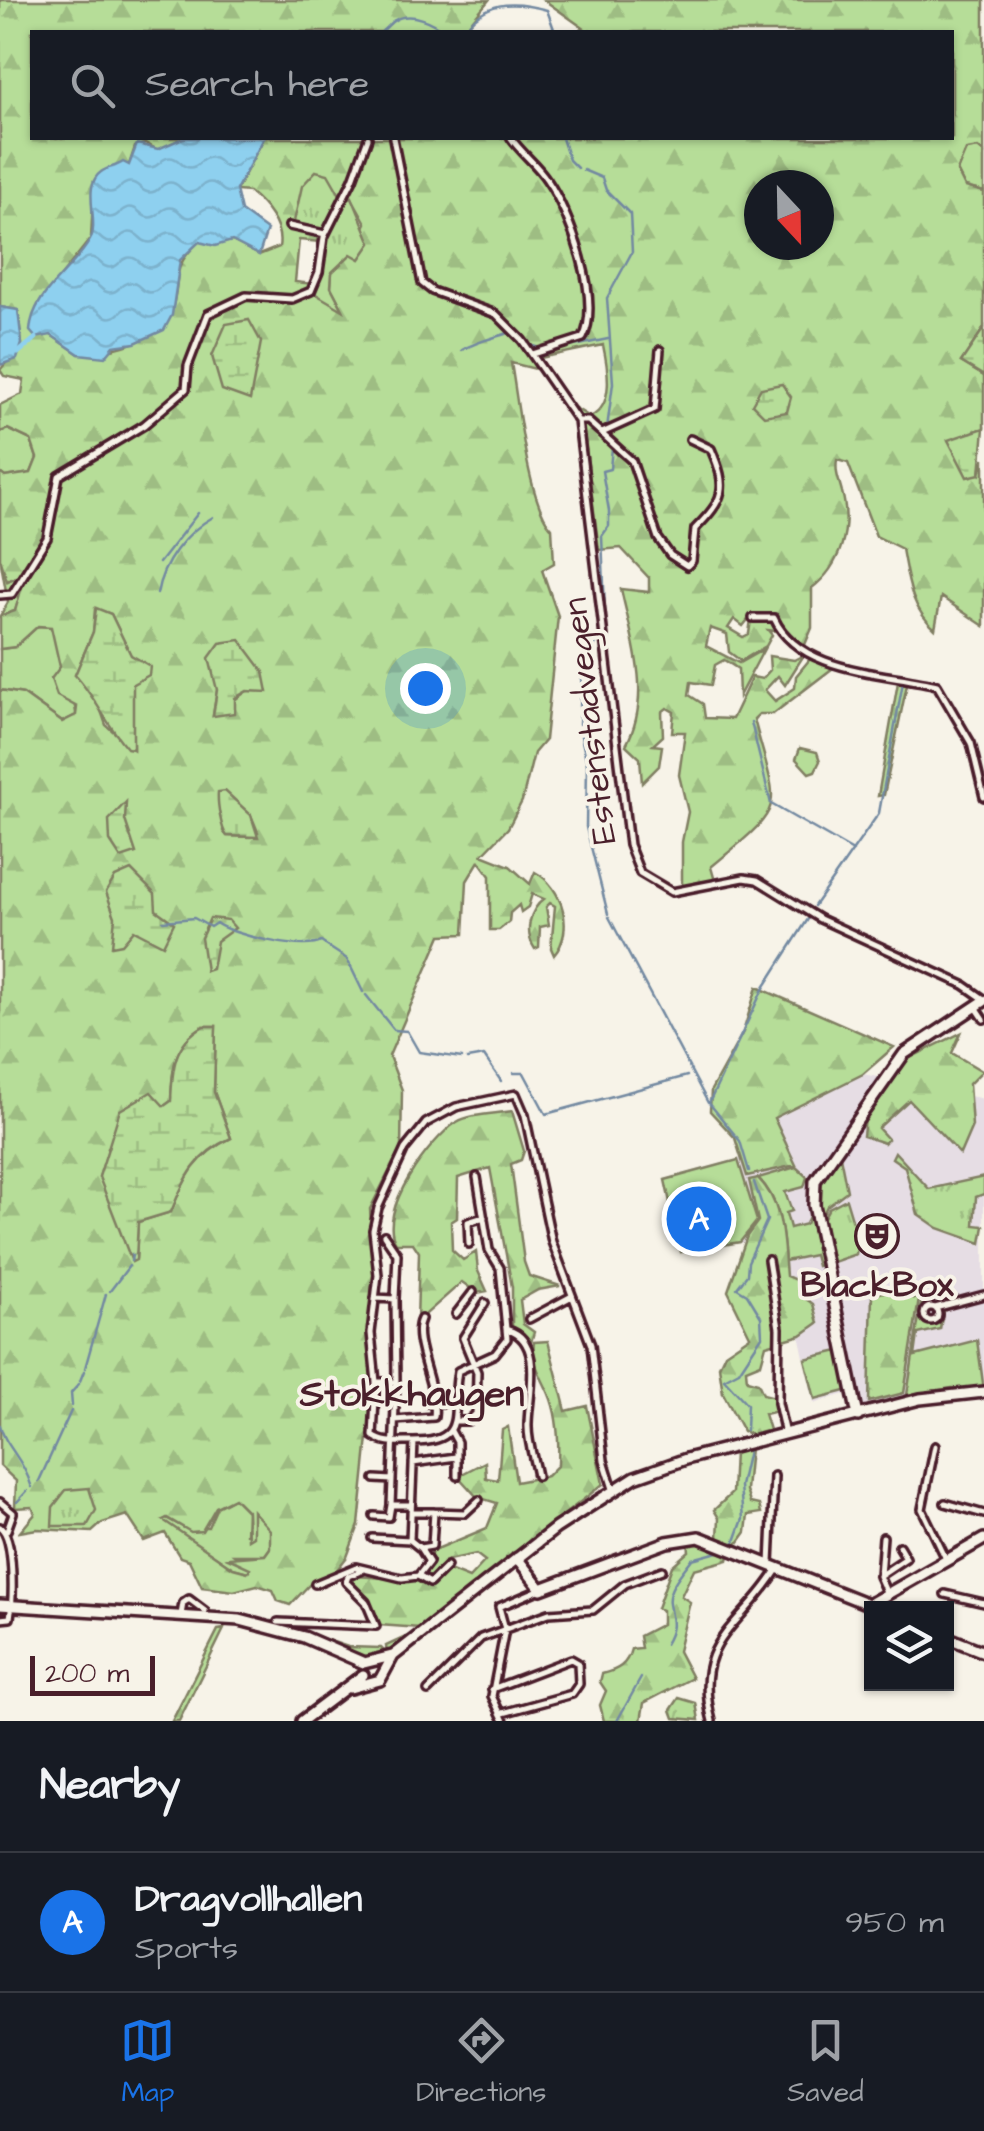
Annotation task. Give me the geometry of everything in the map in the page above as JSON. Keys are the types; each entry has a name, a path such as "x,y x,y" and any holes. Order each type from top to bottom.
{"main road":[{"path":"861,1415 814,1205 814,1181 904,1054 981,1002"},
{"path":"302,1721 615,1490 650,1472 914,1402 984,1392"},
{"path":"520,1561 615,1490"},
{"path":"540,1587 690,1536 714,1540 864,1602"},
{"path":"879,1601 984,1539"},
{"path":"532,1553 533,1574"},
{"path":"520,1561 540,1587"},
{"path":"520,1561 540,1587"},
{"path":"0,1604 181,1615 274,1627 350,1658 371,1671"},
{"path":"954,1640 984,1652"}],"street":[{"path":"0,595 12,594 48,538 59,476 144,425 184,391 188,366 210,312 250,295 292,299 308,294 319,272 325,234 354,179 367,140"},
{"name":"Estenstadvegen","path":"392,140 422,283 432,291 490,310 533,354 578,420 628,836 636,868 672,892 744,878 757,880 820,918 964,985 981,1002"},
{"path":"513,140 548,181 569,221 589,295 583,338 533,354"},
{"path":"289,226 325,234"},
{"path":"602,433 654,408 660,350"},
{"name":"Estenstadvegen","path":"578,420 586,420 634,465 658,538 676,560 688,566 692,562 695,529 716,509 722,488 711,449 690,439"},
{"path":"753,618 774,618 778,632 824,663 938,685 972,743 984,797"},
{"path":"981,1002 984,1018"},
{"path":"477,1176 489,1250 500,1268 508,1330 502,1348 457,1373 455,1421 451,1431 436,1442 379,1440 372,1433 376,1382 371,1338 374,1220 410,1141 448,1110 513,1094 522,1100 552,1242 597,1372 608,1472 615,1490"},
{"path":"469,1244 468,1222 484,1218"},
{"path":"374,1516 389,1516 395,1420 397,1254 384,1235"},
{"path":"768,1260 779,1328 778,1403 785,1434"},
{"path":"456,1314 474,1292"},
{"path":"935,1308 984,1295"},
{"path":"529,1319 572,1296"},
{"path":"375,1298 395,1299"},
{"path":"455,1421 470,1420 476,1412 477,1374 464,1338 485,1303"},
{"path":"464,1306 477,1316"},
{"path":"395,1420 432,1419 436,1403 417,1335 421,1319"},
{"path":"508,1330 520,1336 531,1364 528,1429 538,1476"},
{"path":"376,1382 396,1382"},
{"path":"427,1403 456,1404"},
{"path":"451,1431 457,1476"},
{"path":"410,1540 414,1442"},
{"path":"935,1446 922,1509 946,1560"},
{"path":"413,1463 456,1458"},
{"path":"381,1460 393,1460"},
{"path":"712,1721 706,1680 714,1647 774,1566 774,1476"},
{"path":"375,1480 392,1480"},
{"path":"390,1505 465,1513 479,1500"},
{"path":"0,1502 12,1513 3,1529 10,1554 12,1605 10,1618 0,1619"},
{"path":"945,1503 984,1514"},
{"path":"420,1548 432,1546 434,1512"},
{"path":"883,1537 880,1574 887,1594"},
{"path":"372,1538 410,1540 420,1548 429,1562 418,1576"},
{"path":"880,1574 906,1558 899,1546"},
{"path":"0,1554 10,1554"},
{"path":"315,1584 353,1568 418,1576 430,1583 446,1566"},
{"path":"428,1691 475,1642 549,1612 593,1610 625,1584 662,1570"},
{"path":"278,1622 376,1626 366,1602 346,1582 348,1576 361,1571"},
{"path":"492,1690 572,1658 578,1663 579,1684 572,1694 504,1717 494,1704 492,1690 504,1628 500,1605 540,1587"},
{"path":"945,1594 984,1603"},
{"path":"181,1615 183,1603 190,1599 205,1611"}],"shaded area":[{"path":"863,1074 984,1099 984,1392 858,1416 853,1392 814,1403 778,1237 680,1253 664,1179 741,1158 748,1176 796,1165 774,1118"}],"green space":[{"path":"0,0 489,0 464,30 30,30 30,140 179,140 158,150 145,143 135,147 129,165 109,169 94,181 91,238 38,305 51,335 79,354 134,342 159,328 173,306 178,271 199,241 232,241 259,255 279,247 278,231 267,210 249,192 236,191 263,140 954,140 954,30 586,30 544,0 984,0 984,153 978,148 966,150 957,171 965,187 984,192 984,328 961,362 984,376 984,428 949,441 980,474 984,458 984,626 941,597 935,629 927,621 911,592 902,549 876,536 848,463 837,460 845,532 830,569 812,588 812,628 804,647 771,614 751,616 743,626 734,619 728,628 743,637 749,634 751,619 774,619 776,631 768,630 772,635 766,646 741,661 729,652 727,634 710,628 706,646 739,663 764,649 739,696 738,669 724,660 715,665 711,685 691,682 689,695 703,704 705,718 732,719 752,677 762,679 770,670 769,656 794,660 804,655 785,685 778,676 765,690 775,701 795,688 796,676 810,659 833,668 773,714 759,714 754,719 769,772 771,804 754,830 711,867 715,881 682,888 682,842 688,812 679,775 685,732 672,732 674,712 667,708 662,712 663,736 653,745 662,746 659,766 642,783 640,758 626,745 634,726 639,688 635,648 621,589 649,592 649,578 621,548 599,550 583,426 540,370 511,363 530,476 536,498 552,528 554,563 542,570 558,616 545,740 534,753 522,801 508,828 482,855 510,866 530,884 535,872 545,879 563,910 564,934 554,955 551,948 555,906 550,903 546,907 549,925 540,927 539,947 535,949 530,922 544,899 532,894 528,907 521,912 519,905 510,913 509,922 499,930 490,930 490,876 479,861 467,881 464,934 441,935 389,1056 402,1090 401,1148 370,1209 374,1265 368,1327 373,1389 359,1525 347,1557 332,1576 310,1584 290,1605 278,1601 273,1590 257,1585 234,1591 202,1587 189,1560 180,1557 165,1533 144,1541 127,1515 102,1523 92,1532 20,1532 35,1514 32,1507 15,1508 16,1481 0,1466 0,690 23,694 62,722 76,715 77,707 57,696 51,679 60,667 51,627 38,626 15,647 0,649 0,616 15,611 23,583 18,576 7,581 0,558 0,473 5,477 31,473 37,458 31,440 8,429 0,432 0,405 22,394 24,380 4,376 0,370 22,344 18,310 0,307","holes":["352,198 366,223 351,254 332,272 331,287 342,308 315,293 327,237","299,240 321,242 313,284 295,282","603,345 608,386 603,404 590,417 572,406 540,358","95,609 111,614 131,656 133,749 106,725 97,699 75,675 93,632","264,672 247,691 213,715 217,690","251,815 258,832 251,837 227,836 223,831 224,822","203,1026 216,1026 214,1092 231,1138 209,1151 193,1168 171,1212 138,1222 136,1259 99,1177 109,1147 171,1101 180,1049","234,1498 247,1511 248,1539 253,1536 253,1511 270,1530 270,1548 265,1555 228,1558 250,1568 248,1572 233,1568 163,1520 167,1518 191,1532 202,1531 216,1507"]},
{"path":"978,148 984,153 984,192 965,187 957,171 965,150"},
{"path":"316,171 328,174 343,200 352,197 371,243 360,259 351,254 332,272 331,287 343,310 314,293 327,237 293,226 302,186"},
{"path":"249,320 261,342 250,400 222,390 212,356 226,324"},
{"path":"984,328 984,376 961,362"},
{"path":"782,384 791,397 787,412 764,416 752,404 761,388"},
{"path":"984,428 980,474 967,477 948,440"},
{"path":"8,429 31,440 37,458 31,473 5,477 0,473 0,432"},
{"path":"0,558 8,581 18,576 24,583 15,611 0,616 8,602"},
{"path":"96,608 111,614 131,655 150,666 149,675 133,684 133,749 127,748 75,675 93,632"},
{"path":"38,626 51,627 73,700 76,715 62,722 23,694 0,690 0,649 15,647"},
{"path":"240,640 264,672 268,692 247,691 235,698 235,713 213,716 217,690 209,658 220,643"},
{"path":"898,682 907,684 884,795 878,796"},
{"path":"800,748 817,752 820,761 815,771 809,773 796,759"},
{"path":"225,791 251,815 258,837 227,836 218,797 218,792"},
{"path":"126,802 125,820 136,853 121,858 110,841 109,820"},
{"path":"131,870 155,894 156,910 174,923 163,945 134,930 122,944 112,946 115,917 106,892 115,877"},
{"path":"210,918 228,920 235,928 217,941 212,969 206,971 201,938"},
{"path":"757,987 894,1047 863,1074 774,1118 796,1165 747,1176 735,1138 710,1111 711,1090 743,1032"},
{"path":"204,1026 216,1026 214,1092 231,1138 200,1159 171,1212 138,1222 136,1260 132,1262 99,1177 120,1110 151,1092 164,1106 171,1101 176,1058 186,1041"},
{"path":"961,1033 952,1053 982,1071 969,1084 972,1126 960,1154 909,1100 878,1128 888,1139 884,1143 863,1136 865,1118 906,1060"},
{"path":"512,1111 524,1151 521,1160 511,1164 524,1262 529,1276 560,1286 538,1290 520,1300 523,1324 534,1332 529,1349 512,1326 512,1287 490,1168 458,1178 457,1218 451,1222 452,1250 463,1260 476,1252 478,1271 487,1291 477,1293 462,1282 417,1322 419,1252 413,1243 396,1243 392,1230 393,1213 409,1177 446,1131 469,1117"},
{"path":"895,1152 929,1189 984,1177 984,1194 976,1197 974,1225 984,1226 981,1243 938,1228 918,1214 905,1167 892,1158"},
{"path":"835,1153 840,1156 847,1191 827,1206 821,1218 817,1182"},
{"path":"738,1160 757,1221 740,1242 681,1252 665,1180"},
{"path":"796,1167 807,1177 804,1187 785,1192 792,1211 786,1213 790,1228 806,1224 809,1216 821,1265 817,1266 814,1255 785,1261 776,1206 758,1178"},
{"path":"758,1178 777,1211 786,1276 805,1284 802,1296 813,1304 818,1323 801,1335 766,1345 761,1363 746,1369 747,1380 758,1383 763,1394 775,1397 777,1411 764,1414 769,1430 752,1435 743,1431 723,1393 719,1366 725,1353 750,1336 728,1291 747,1236 758,1221 749,1180"},
{"path":"846,1199 858,1239 856,1254 833,1262 823,1219 829,1208"},
{"path":"894,1289 902,1296 919,1299 904,1393 869,1402 872,1295"},
{"path":"926,1302 921,1315 928,1323 950,1305 943,1312 940,1329 918,1334 915,1356 977,1340 984,1390 952,1388 907,1395 921,1303"},
{"path":"548,1341 566,1411 587,1406 603,1484 420,1628 379,1625 372,1608 350,1584 355,1576 415,1580 429,1587 449,1570 469,1578 485,1561 476,1554 448,1560 431,1580 424,1578 432,1551 487,1528 497,1503 477,1497 458,1476 485,1462 486,1478 498,1480 502,1430 508,1427 516,1482 547,1476 558,1465 554,1411 533,1350 534,1342"},
{"path":"843,1350 853,1389 815,1399 805,1359"},
{"path":"750,1448 746,1490 750,1503 759,1505 761,1513 748,1515 746,1532 736,1546 718,1539 719,1518 714,1510 732,1493 734,1452"},
{"path":"89,1488 96,1510 87,1526 52,1526 53,1507 66,1490"},
{"path":"234,1498 247,1511 246,1535 253,1510 271,1530 270,1548 265,1555 234,1555 251,1568 248,1572 233,1568 162,1521 166,1518 183,1527 208,1527 217,1507"},
{"path":"574,1511 402,1647 387,1653 386,1646 421,1630"},
{"path":"704,1542 730,1551 728,1560 694,1569 681,1596 690,1602 678,1651 692,1678 644,1703 641,1721 604,1721 600,1705 606,1691 600,1682 602,1674 621,1666 631,1649 641,1648 639,1636 662,1624 662,1610 657,1608 672,1566 689,1551 688,1543"},
{"path":"224,1629 179,1721 172,1721 218,1630"},
{"path":"315,1636 348,1647 381,1648 386,1653 358,1655"},
{"path":"679,1698 696,1703 699,1720 674,1718 671,1710"}],"water":[{"path":"178,140 263,140 236,190 241,211 267,230 259,255 232,241 215,246 199,242 180,260 172,315 164,330 135,343 114,346 105,357 79,354 51,335 36,338 30,331 38,305 83,251 93,232 91,195 95,178 123,162 129,165 137,144 158,149"},
{"path":"0,307 18,310 22,344 17,359 0,365"}],"waterway":[{"path":"464,30 479,14 510,4 547,10 554,30"},
{"path":"383,30 393,21 408,17 428,21 441,30"},
{"path":"563,140 569,160 577,168"},
{"path":"583,170 602,178 606,190 630,214 632,252 607,298 613,383 607,428"},
{"path":"462,350 508,333 517,339"},
{"path":"18,353 36,338"},
{"path":"545,352 608,339"},
{"path":"528,344 541,349"},
{"path":"605,611 602,536 609,526 609,511 602,471 610,469 612,447"},
{"path":"159,563 198,513"},
{"path":"157,594 164,571 177,550 213,517"},
{"path":"579,724 582,672 600,634"},
{"path":"814,906 879,813 903,682"},
{"path":"751,722 771,804 853,851"},
{"path":"580,731 587,764 586,827 608,914"},
{"path":"749,1171 740,1141 709,1103 762,991 810,916"},
{"path":"609,917 708,1103"},
{"path":"163,921 194,918 210,927 216,923 267,940 299,945 321,942 347,959 363,992"},
{"path":"366,995 394,1030 407,1031 419,1052 462,1058"},
{"path":"467,1059 484,1056 501,1081"},
{"path":"514,1073 524,1073 546,1114 687,1076"},
{"path":"746,1430 747,1404 724,1379 739,1371 762,1336 761,1317 747,1294 737,1288 747,1275 748,1262 767,1220 754,1182"},
{"path":"131,1261 132,1255"},
{"path":"110,1291 129,1266"},
{"path":"85,1368 106,1294"},
{"path":"80,1381 84,1371"},
{"path":"72,1406 71,1393 79,1384"},
{"path":"39,1481 71,1411"},
{"path":"0,1425 31,1485"},
{"path":"734,1544 743,1519 740,1486 749,1446"},
{"path":"17,1502 27,1491"},
{"path":"665,1644 672,1624 670,1592 676,1580 692,1559 722,1551"},
{"path":"617,1721 641,1678"}],"place":[{"name":"Dragvollhallen","path":"699,1219"},
{"name":"BlackBox","path":"877,1236"}],"district":[{"name":"Stokkhaugen","path":"412,1395"}]}
